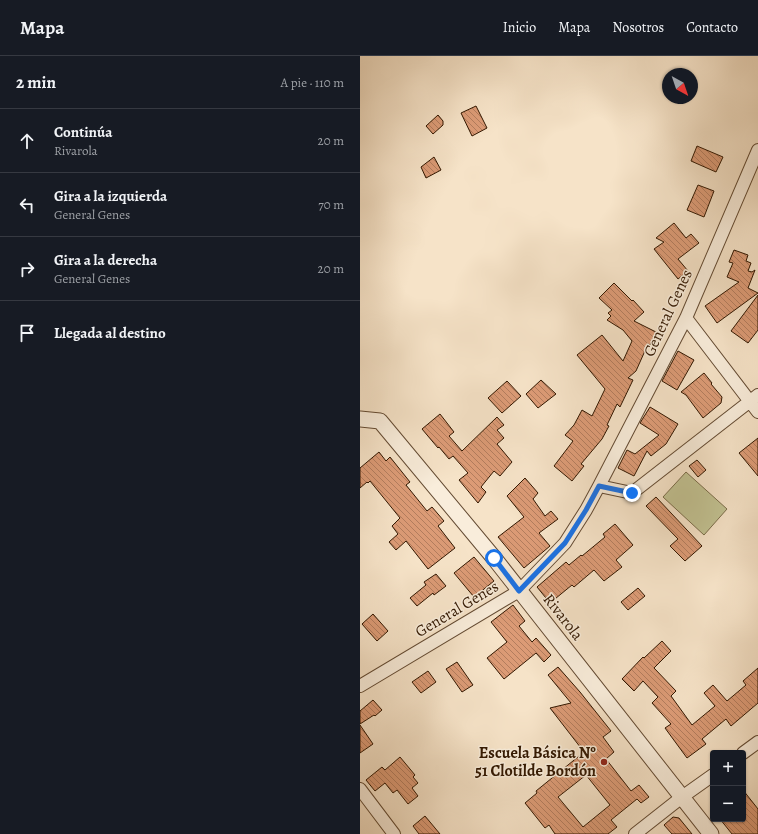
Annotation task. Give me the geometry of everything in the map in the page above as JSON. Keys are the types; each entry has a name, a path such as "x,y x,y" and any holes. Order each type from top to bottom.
{"street":[{"name":"General Genes","path":"360,686 519,591 565,543 599,486 686,318 758,150"},
{"path":"686,318 754,398 758,412"},
{"path":"599,486 632,493 754,398"},
{"name":"Rivarola","path":"360,419 380,421 494,558 711,834"},
{"path":"746,751 758,742"},
{"path":"635,834 710,777"},
{"path":"360,789 394,834"}],"green space":[{"path":"686,472 727,509 704,535 663,497"}],"building":[{"path":"476,106 487,128 472,136 461,113"},
{"path":"438,115 443,121 443,125 433,134 426,126"},
{"path":"697,146 723,157 716,172 691,161"},
{"path":"434,157 441,170 426,178 421,167"},
{"path":"698,185 714,191 704,217 687,210"},
{"path":"674,223 686,238 691,234 699,243 678,259 688,271 678,279 654,249 664,242 656,238"},
{"path":"734,250 748,255 746,261 751,263 748,271 752,272 755,270 748,288 758,293 717,323 705,306 739,282 727,277 733,263 729,262"},
{"path":"614,283 644,312 634,321 656,332 650,345 648,344 636,371 628,378 633,380 620,407 617,404 607,425 609,426 602,439 581,464 584,466 572,481 554,466 573,441 565,435 574,425 582,410 592,416 605,389 577,355 602,335 623,361 632,341 623,330 607,320 611,316 608,313 612,310 599,298"},
{"path":"758,295 758,330 748,343 731,331"},
{"path":"678,351 694,360 677,390 662,381"},
{"path":"704,373 722,397 721,403 703,418 686,395 681,392"},
{"path":"541,380 556,394 538,408 526,394"},
{"path":"507,381 521,396 502,413 488,398"},
{"path":"650,407 678,424 666,444 651,456 647,451 634,476 618,468 627,450 635,454 659,435 640,423"},
{"path":"440,414 454,432 449,436 462,451 497,417 504,425 497,430 504,438 497,444 512,462 500,476 494,471 481,487 486,492 478,503 459,480 468,473 453,456 449,459 422,429"},
{"path":"758,438 758,476 739,453"},
{"path":"379,452 386,461 390,457 410,482 406,485 427,511 432,507 444,521 438,526 455,548 428,569 406,541 396,550 389,542 398,534 392,526 400,518 370,481 360,488 360,468"},
{"path":"697,460 706,470 698,477 689,466"},
{"path":"525,478 538,493 533,499 545,516 551,511 558,519 539,533 550,546 524,568 498,537 524,517 507,496"},
{"path":"656,497 702,546 685,561 670,546 678,539 646,506"},
{"path":"615,524 633,545 616,560 622,567 604,581 594,570 574,587 572,585 550,603 537,587 566,562 569,565 581,555 582,556 605,537 603,534"},
{"path":"474,557 494,581 474,597 454,573"},
{"path":"436,574 446,586 434,595 433,593 417,606 410,598 426,585 424,582"},
{"path":"638,588 645,596 628,610 621,602"},
{"path":"513,605 525,621 519,626 532,642 536,638 551,655 544,662 536,653 504,679 487,658 507,642 491,622"},
{"path":"373,614 388,631 377,641 362,624"},
{"path":"662,641 671,651 654,668 676,691 671,696 692,725 715,706 704,693 713,685 727,701 746,685 743,681 758,668 758,703 731,726 726,719 702,739 706,744 687,758 665,728 671,724 652,703 658,697 643,681 634,691 622,679 643,657 644,658"},
{"path":"457,662 473,685 462,692 446,669"},
{"name":"Escuela Básica Nº 51 Clotilde Bordón","path":"558,667 580,692 611,731 603,737 614,752 606,759 631,791 639,785 649,797 641,803 637,799 611,820 617,827 608,834 555,834 549,825 545,828 525,803 537,793 536,791 584,752 550,708 571,703 548,675","holes":["586,775 610,805 583,827 558,797"]},
{"path":"428,671 436,682 421,693 412,682"},
{"path":"373,700 382,710 375,716 374,715 360,724 360,711"},
{"path":"360,725 373,744 360,753"},
{"path":"400,757 415,775 413,777 418,783 412,788 418,796 408,804 397,790 393,793 385,783 375,791 366,780 382,767 385,770"},
{"path":"746,794 758,809 758,834 732,834 722,822 746,822"},
{"path":"425,816 440,834 419,834 413,826"},
{"path":"673,817 679,818 692,834 672,834 664,825"}],"place":[{"name":"Escuela Básica Nº 51 Clotilde Bordón","path":"604,762"}],"route":[{"path":"494,558 519,591 565,543 599,486 632,493"}]}
